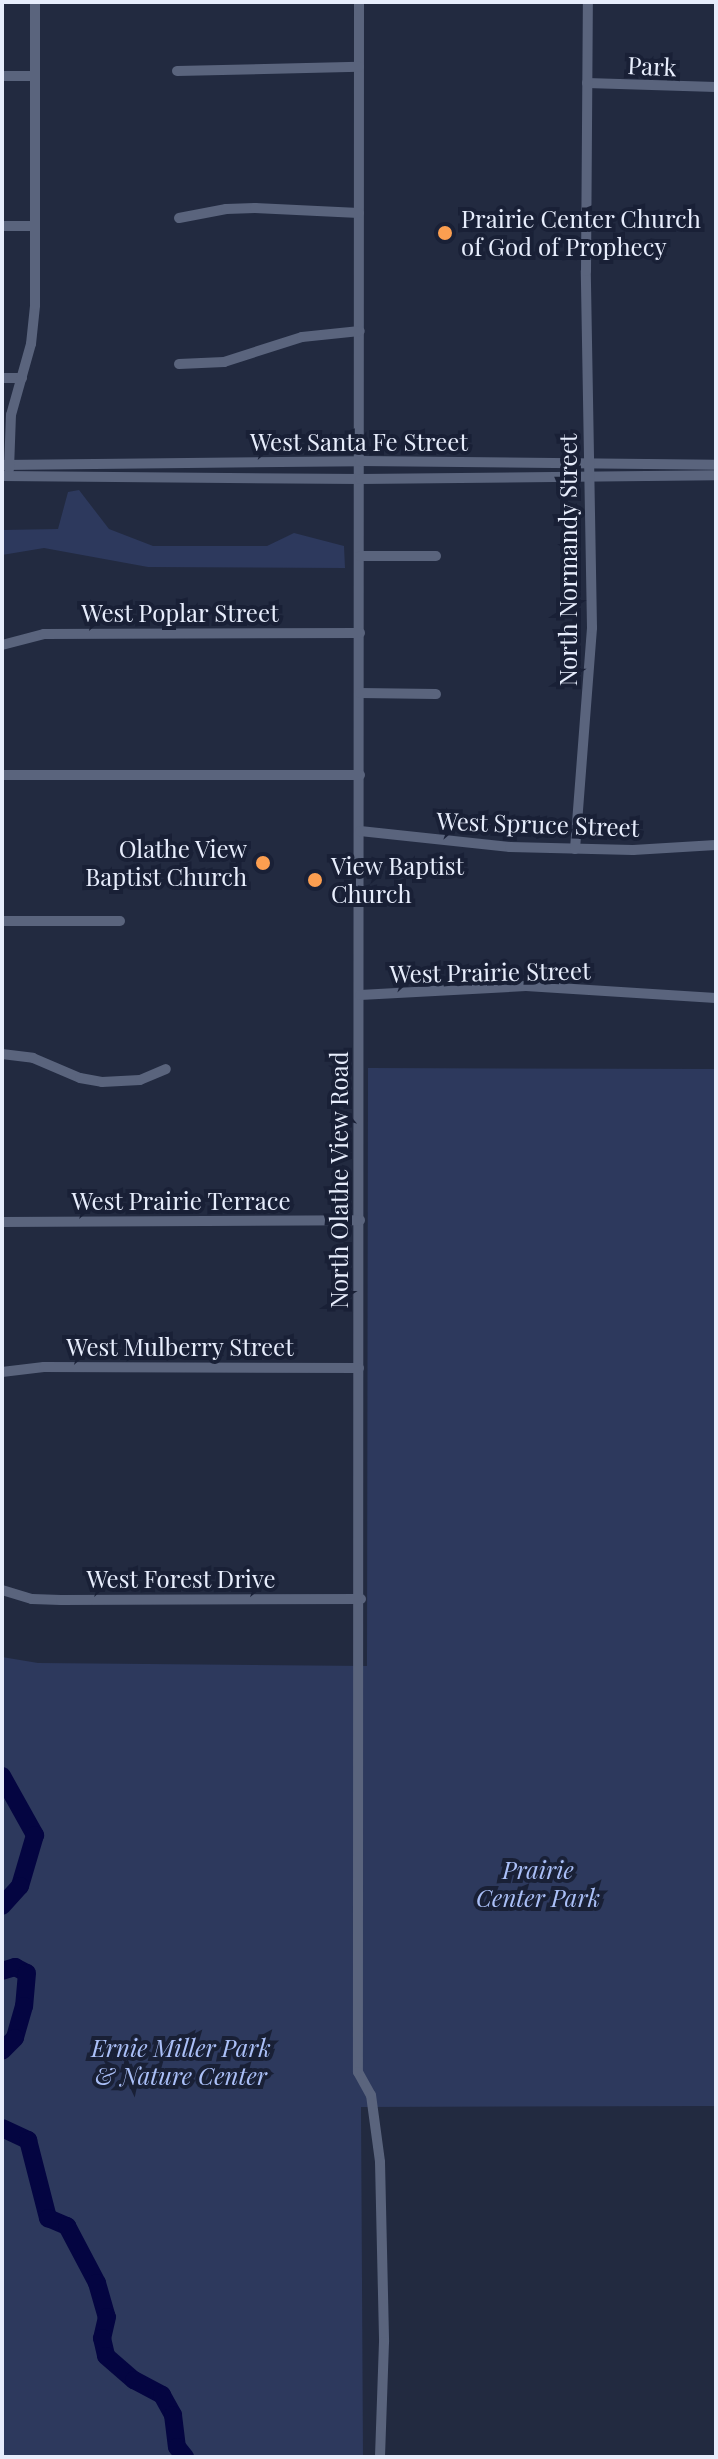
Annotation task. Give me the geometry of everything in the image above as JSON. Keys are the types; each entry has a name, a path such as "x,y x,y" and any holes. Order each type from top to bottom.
{"street":[{"path":"5,470 11,415 34,325 35,2"},
{"name":"North Olathe View Road","path":"359,2 361,1599 358,1666 358,2072 371,2095 380,2162 384,2342 380,2457"},
{"name":"North Normandy Street","path":"575,849 592,628 586,271 588,2"},
{"path":"177,71 359,67"},
{"path":"2,76 35,76"},
{"name":"Park","path":"587,83 716,87"},
{"path":"179,218 226,209 255,208 359,213"},
{"path":"2,226 35,226"},
{"path":"179,364 224,362 302,337 360,331"},
{"path":"2,378 22,378"},
{"name":"West Santa Fe Street","path":"5,470 360,461 716,475"},
{"name":"West Santa Fe Street","path":"5,470 360,479 716,465"},
{"path":"360,556 436,556"},
{"name":"West Poplar Street","path":"2,645 21,637 44,634 360,633"},
{"path":"360,693 436,694"},
{"path":"2,775 360,775"},
{"name":"West Spruce Street","path":"360,831 473,845 575,849 716,845"},
{"path":"2,921 120,921"},
{"name":"West Prairie Street","path":"360,995 526,986 716,998"},
{"path":"2,1054 25,1055 80,1078 102,1082 140,1080 166,1069"},
{"name":"West Prairie Terrace","path":"2,1222 360,1220"},
{"name":"West Mulberry Street","path":"2,1372 44,1367 359,1368"},
{"name":"West Forest Drive","path":"2,1590 32,1599 61,1600 361,1599"}],"green space":[{"path":"79,490 109,529 153,546 267,546 294,533 344,546 345,568 148,567 44,548 2,555 2,530 58,529 68,492"},
{"path":"368,1068 716,1069 716,2106 361,2107 363,2457 2,2457 2,1657 38,1663 367,1666"}],"waterway":[{"path":"2,1776 35,1835 20,1886 2,1906"},
{"path":"2,1971 15,1967 27,1973 24,2006 15,2038 2,2051"},
{"path":"2,2128 28,2140 48,2218 67,2226 97,2283 107,2317 102,2338 106,2356 134,2380 162,2395 173,2415 177,2447 185,2457"}],"place":[{"name":"Prairie Center Church of God of Prophecy","path":"445,233"},
{"name":"Olathe View Baptist Church","path":"263,863"},
{"name":"View Baptist Church","path":"315,880"}],"park label":[{"name":"Prairie Center Park","path":"538,1884"},
{"name":"Ernie Miller Park & Nature Center","path":"181,2062"}]}
